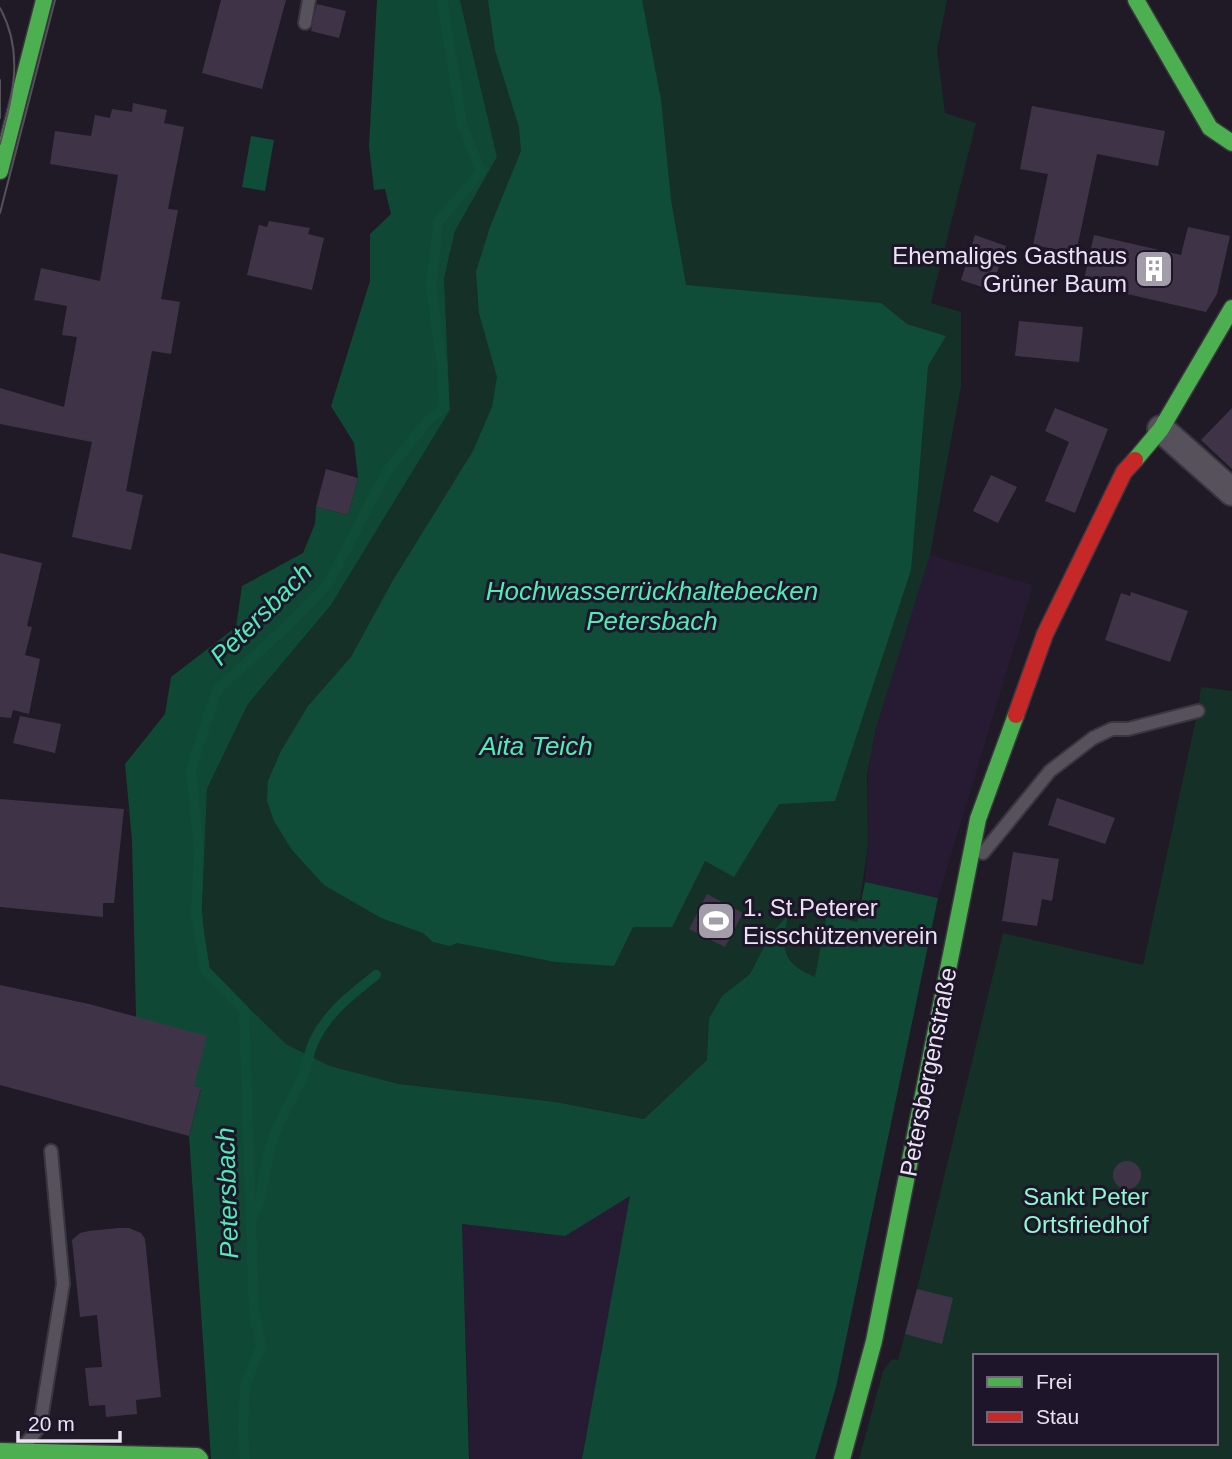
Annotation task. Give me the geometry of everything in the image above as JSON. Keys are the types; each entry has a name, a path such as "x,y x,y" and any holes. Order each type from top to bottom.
{"street":[{"path":"0,171 44,0"},
{"path":"1136,0 1210,128 1232,143"},
{"name":"Petersbergenstraße","path":"842,1459 874,1341 978,819 1045,634 1124,472 1161,429 1232,308"},
{"path":"1161,429 1232,492"},
{"path":"0,1451 197,1456 200,1459"}],"lane":[{"path":"305,23 309,0"},
{"path":"968,871 1050,771 1073,752 1112,729 1128,729 1198,711"},
{"path":"21,1451 40,1426 63,1284 51,1151"}],"shaded area":[{"path":"377,0 460,0 497,157 455,231 444,279 450,410 331,605 248,704 207,789 202,908 207,967 286,1044 330,1066 399,1084 556,1102 644,1119 707,1060 709,1018 722,996 750,974 770,935 788,915 786,954 796,966 815,977 827,914 857,922 865,882 938,898 836,1387 815,1459 582,1459 630,1196 565,1236 462,1224 469,1459 211,1459 189,1136 201,1089 194,1086 136,1017 132,840 125,764 165,714 171,677 236,627 242,586 303,553 315,524 316,507 348,515 358,478 354,443 331,406 370,281 370,234 391,214 385,189 374,190 369,146"},
{"path":"930,555 1033,585 938,898 865,882 868,772 877,723"},
{"path":"631,1195 582,1459 470,1459 462,1224 564,1236"}],"green space":[{"name":"Hochwasserrückhaltebecken Petersbach","path":"460,0 947,0 937,50 945,113 976,123 931,303 961,312 961,386 930,555 876,728 867,776 868,844 857,922 815,977 797,966 787,954 784,938 787,917 770,935 750,974 722,996 709,1018 708,1060 644,1119 556,1102 399,1084 330,1066 286,1044 207,967 202,908 207,789 248,704 331,605 450,410 444,279 455,231 497,157"},
{"name":"Sankt Peter Ortsfriedhof","path":"1201,687 1232,691 1232,1459 859,1459 883,1371 892,1359 898,1360 1003,933 1143,965"}],"water":[{"name":"Hochwasserrückhaltebecken Petersbach","path":"488,0 642,0 661,100 671,200 686,285 881,303 907,324 946,336 928,366 911,570 835,801 779,804 734,877 705,861 672,927 633,927 614,966 556,962 457,943 450,946 433,942 423,933 381,918 324,885 292,850 274,821 267,801 268,781 281,751 308,706 351,657 392,582 473,451 492,407 497,377 479,313 476,272 490,227 521,151 519,127 495,50"},
{"path":"251,136 274,140 265,191 242,187"}],"building":[{"path":"221,0 286,0 262,89 202,73"},
{"path":"317,4 346,11 339,38 311,31"},
{"path":"133,103 167,110 164,123 184,127 168,209 178,210 161,299 180,302 171,354 152,351 126,491 143,495 131,550 72,537 92,442 0,424 0,388 64,407 77,337 62,335 67,306 34,300 41,268 100,281 118,175 50,164 55,131 91,136 95,115 110,118 112,109 132,112"},
{"path":"1032,106 1165,131 1158,166 1097,154 1076,253 1033,245 1048,174 1020,169"},
{"path":"269,221 310,228 308,234 324,238 312,290 247,275 259,225 267,227"},
{"name":"Ehemaliges Gasthaus Grüner Baum","path":"1188,227 1230,236 1217,294 1206,312 1083,284 1094,235 1181,255"},
{"path":"975,235 1006,246 991,290 961,280"},
{"path":"1019,321 1083,327 1079,362 1015,356"},
{"path":"1055,408 1108,429 1075,513 1045,501 1069,442 1045,431"},
{"path":"1232,408 1232,469 1201,440"},
{"path":"326,469 358,478 348,515 316,507"},
{"path":"991,475 1017,487 998,523 973,511"},
{"path":"0,553 42,563 27,626 32,627 25,655 40,659 29,714 13,710 11,718 0,717"},
{"path":"1131,592 1188,611 1170,662 1105,640 1121,593 1130,596"},
{"path":"20,716 61,724 55,753 13,743"},
{"path":"1057,798 1115,818 1105,844 1048,825"},
{"path":"0,799 124,809 114,903 103,903 103,917 0,907"},
{"path":"1013,852 1059,859 1052,901 1042,899 1037,926 1002,921"},
{"name":"1. St.Peterer Eisschützenverein","path":"707,894 743,913 725,947 689,929"},
{"path":"0,985 89,1004 207,1036 194,1086 201,1088 189,1136 0,1085"},
{"path":"1127,1161 1137,1165 1141,1175 1137,1185 1127,1189 1117,1185 1113,1175 1117,1165"},
{"path":"129,1228 141,1233 145,1239 161,1397 136,1400 137,1414 106,1417 105,1405 89,1406 85,1368 102,1367 97,1315 80,1317 72,1240 80,1233"},
{"path":"917,1289 953,1298 942,1344 905,1334"}],"waterway":[{"name":"Petersbach","path":"245,1459 245,1386 261,1346 254,1313 244,1010 205,970 196,914 199,851 191,769 217,690 328,584 387,471 427,422 444,408 442,365 431,287 438,222 481,172 462,124 442,0"},
{"path":"250,1221 259,1202 273,1139 303,1076 314,1041 333,1013 376,975"}],"tram line":[{"path":"0,213 55,0"},
{"path":"0,8 8,25 14,59 12,92 0,144"},
{"path":"0,80 0,118"}],"traffic: fast":[{"path":"0,171 44,0"},
{"path":"1136,0 1210,128 1232,143"},
{"path":"1135,460 1161,429 1232,308"},
{"path":"842,1459 874,1341 978,819 1016,715"},
{"path":"0,1451 197,1456 200,1459"}],"traffic: jam":[{"path":"1016,715 1045,634 1124,472 1135,460"}],"place":[{"name":"Ehemaliges Gasthaus Grüner Baum","path":"1154,269"},
{"name":"1. St.Peterer Eisschützenverein","path":"716,921"}],"water label":[{"name":"Aita Teich","path":"536,746"}]}
